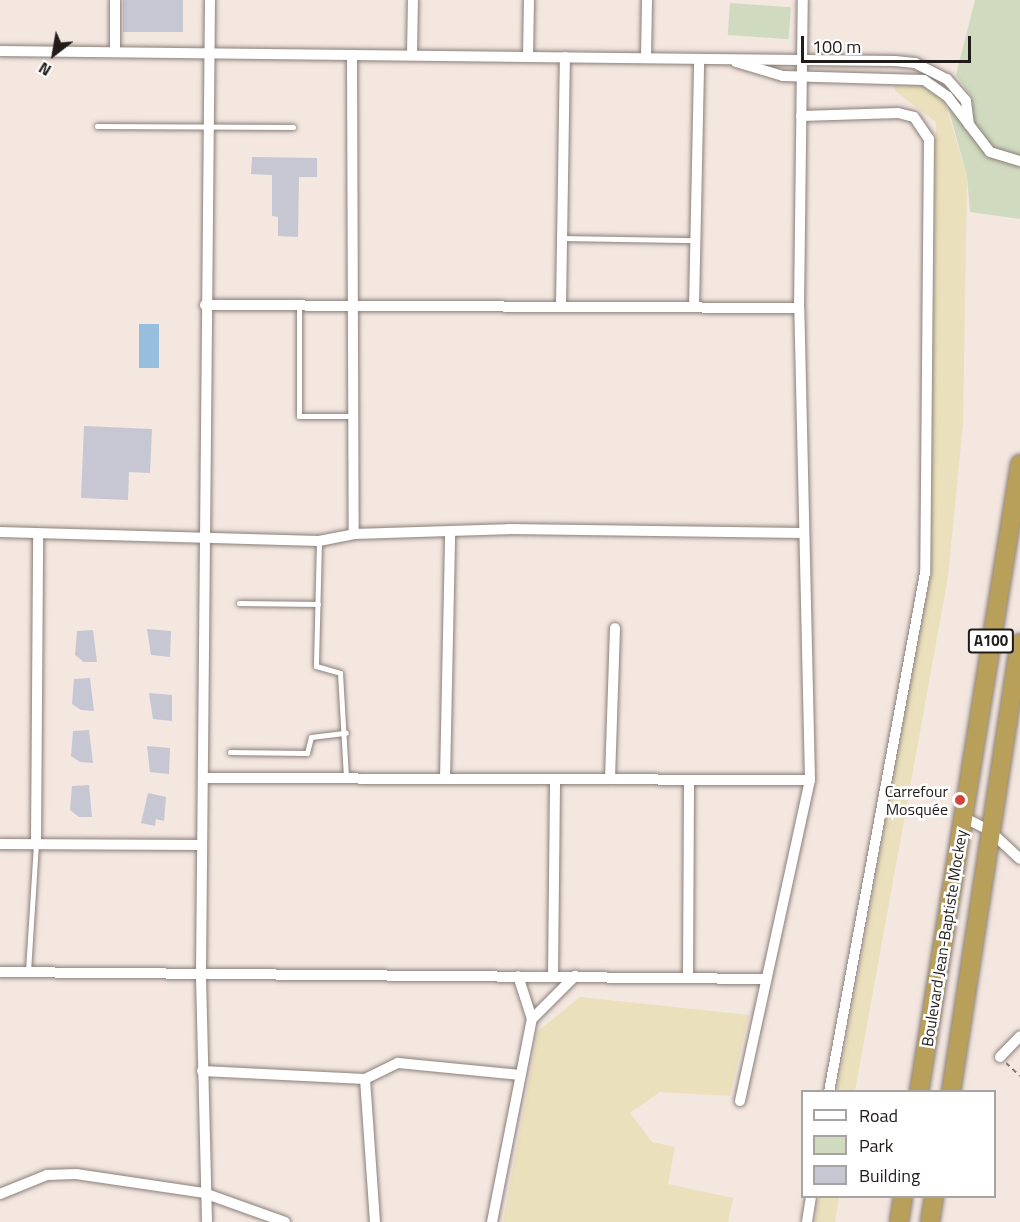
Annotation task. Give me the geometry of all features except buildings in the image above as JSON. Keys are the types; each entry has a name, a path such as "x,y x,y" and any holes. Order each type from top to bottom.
{"highway":[{"name":"Boulevard Jean-Baptiste Mockey","path":"919,1090 1020,465"},
{"name":"Boulevard Jean-Baptiste Mockey","path":"951,1090 989,830 1020,643"},
{"path":"899,1222 903,1198"},
{"path":"930,1222 934,1198"}],"street":[{"path":"115,0 115,51"},
{"path":"207,1222 204,1193 201,972 206,541 205,305 210,0"},
{"path":"412,55 413,0"},
{"path":"528,57 529,0"},
{"path":"646,0 646,58"},
{"path":"740,1101 810,780 802,533 799,308 803,0"},
{"path":"0,51 699,59 784,56 803,59 895,61 928,67 959,90 969,125"},
{"path":"352,55 354,534"},
{"path":"783,76 784,56"},
{"path":"561,306 565,57"},
{"path":"694,307 699,59"},
{"path":"727,59 783,76 924,80 948,96 990,152 1020,161"},
{"path":"801,116 898,113 914,117 929,139 925,573 829,1090"},
{"path":"205,305 799,308"},
{"path":"0,532 206,541 319,541 354,534 450,532 802,533"},
{"path":"445,779 450,532"},
{"path":"36,844 38,535"},
{"path":"610,779 615,627"},
{"path":"204,778 810,780"},
{"path":"554,976 555,779"},
{"path":"688,978 689,780"},
{"path":"963,817 989,830 1020,859"},
{"path":"0,844 202,845"},
{"path":"0,972 201,972 765,979"},
{"path":"492,1222 532,1019 518,976"},
{"path":"532,1019 575,976"},
{"path":"1000,1057 1020,1036"},
{"path":"375,1222 366,1079 374,1070 398,1063 520,1075"},
{"path":"202,1071 366,1079"},
{"path":"0,1194 60,1173 204,1193 285,1222"},
{"path":"807,1222 811,1198"},
{"path":"256,1222 272,1218"}],"lane":[{"path":"97,126 293,127"},
{"path":"562,237 695,240"},
{"path":"299,305 299,416 352,416"},
{"path":"319,541 316,666 340,673 346,733 346,778"},
{"path":"239,603 318,604"},
{"path":"230,752 307,753 311,737 346,733"},
{"path":"28,971 36,844"}],"path":[{"path":"1000,1057 1020,1076"}],"green space":[{"path":"975,0 1020,0 1020,219 970,212 967,176 948,107 972,97 956,75"},
{"path":"730,3 791,7 789,39 728,35"}],"sand":[{"path":"895,82 922,83 944,100 967,176 963,423 948,577 855,1090 837,1090 931,572 936,122 895,91"},
{"path":"580,997 749,1015 730,1096 660,1092 630,1113 652,1142 675,1147 668,1184 733,1198 728,1222 503,1222 538,1031"},
{"path":"819,1198 839,1198 835,1222 815,1222"}],"water":[{"path":"139,324 159,324 159,368 139,368"}],"place":[{"name":"Carrefour Mosquée","path":"960,800"}]}
